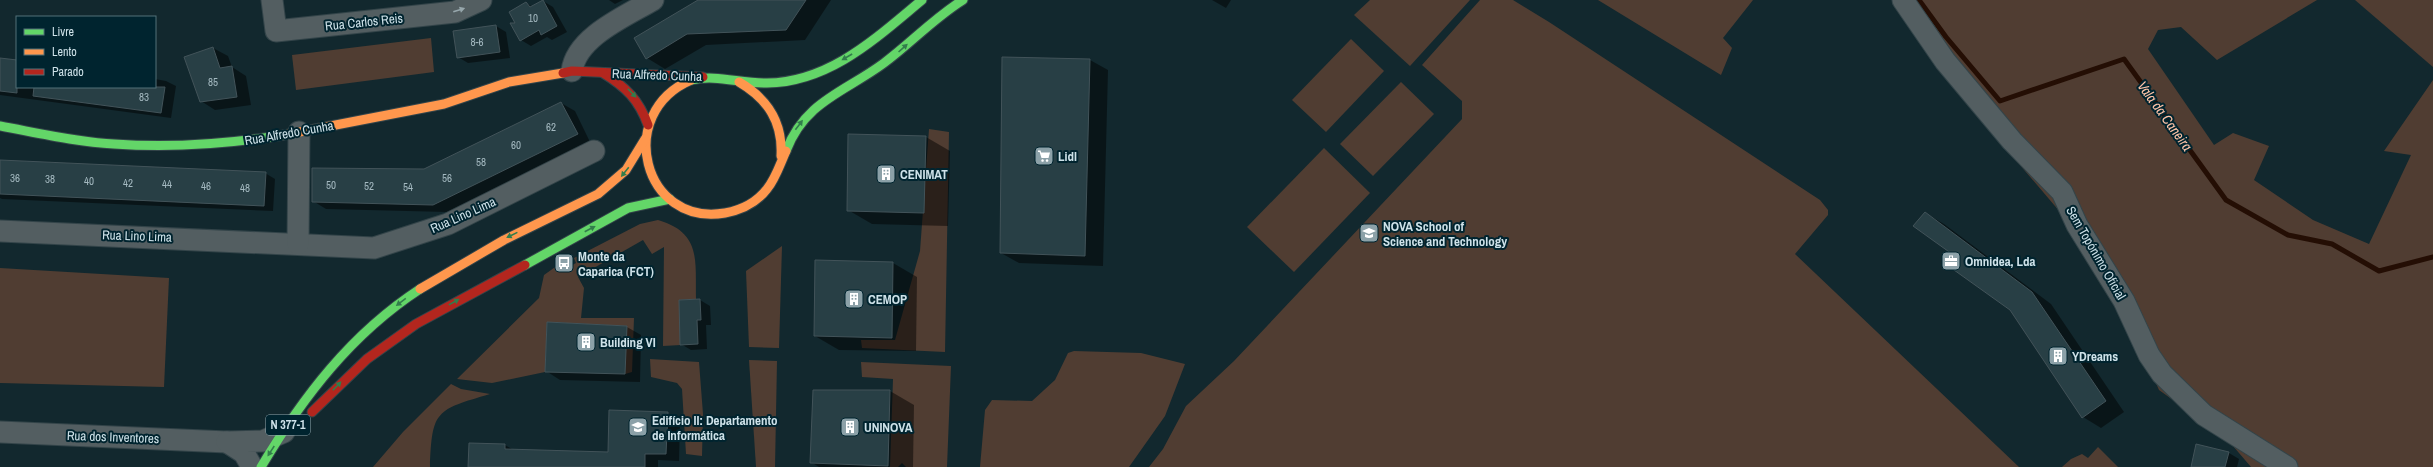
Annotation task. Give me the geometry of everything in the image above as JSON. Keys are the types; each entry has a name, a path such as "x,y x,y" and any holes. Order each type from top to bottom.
{"main road":[{"path":"922,0 876,38 831,67 813,75 786,82 738,82 711,77 690,82 672,91 654,112 648,125 645,139 648,167 654,180 670,199 680,206 703,214 728,213 740,209 762,195 770,185 795,131 813,110 878,67 952,6 963,0"},
{"name":"Rua Alfredo Cunha","path":"0,126 84,141 149,145 239,142 444,104 508,82 572,71 711,77"},
{"name":"Rua Alfredo Cunha","path":"602,72 632,92 639,102 648,125"},
{"path":"738,82 761,96 777,119 782,146 781,159"},
{"name":"N 377-1","path":"261,467 318,385 359,337 384,315 429,282 485,249 598,194 614,184 636,158 645,139"},
{"path":"308,417 367,359 416,324 628,208 670,199"}],"street":[{"name":"Rua Carlos Reis","path":"272,0 276,31 434,7 455,12 481,0"},
{"path":"572,71 573,61 584,44 653,0"},
{"name":"Sem Topónimo Oficial","path":"1903,0 1945,61 2012,141 2062,192 2077,225 2124,301 2149,355 2162,374 2204,415 2287,467"},
{"path":"298,244 299,132"},
{"name":"Rua Lino Lima","path":"0,231 374,248 441,226 594,151"},
{"name":"Rua dos Inventores","path":"0,432 227,442 263,441 284,432"},
{"path":"227,442 244,453 252,467"}],"shaded area":[{"path":"1370,0 1470,0 1410,66 1354,15"},
{"path":"1480,0 1513,0 1549,22 1820,200 1828,210 1828,215 1795,254 2019,467 1149,467 1163,449 1186,406 1234,361 1462,119 1462,101 1422,65"},
{"path":"1598,0 1753,0 1723,38 1732,48 1721,75"},
{"path":"1893,0 2317,0 2217,60 2181,27 2158,30 2148,49 2214,145 2233,133 2269,146 2254,180 2313,220 2369,244 2411,155 2384,151 2433,80 2433,467 2251,467 2227,439 2159,390 2120,302 2066,219 1974,111"},
{"path":"2355,0 2433,0 2433,67"},
{"path":"431,38 434,72 296,90 292,55"},
{"path":"1351,39 1384,71 1326,132 1292,100"},
{"path":"1401,82 1434,114 1373,176 1340,144"},
{"path":"929,129 949,132 945,352 862,348 861,340 895,340 920,251"},
{"path":"1324,148 1370,193 1294,272 1247,227"},
{"path":"658,220 682,232 689,241 693,250 696,272 696,299 679,300 681,345 663,346 664,247 652,254 643,240 578,277 584,288 581,318 634,318 632,372 625,374 627,326 547,322 545,372 492,383 457,379 539,298 544,275 558,265 561,271 576,263 574,258 640,224"},
{"path":"782,246 779,348 749,347 746,271"},
{"path":"0,268 169,278 164,387 0,383"},
{"path":"1074,351 1141,353 1185,364 1165,416 1129,467 980,467 985,410 992,400 1032,401 1055,380 1068,353"},
{"path":"650,359 699,362 703,414 702,456 686,454 682,389 677,383 651,377"},
{"path":"749,360 777,361 775,467 756,467"},
{"path":"861,362 951,366 947,467 906,467 902,463 898,467 890,467 893,379 862,377"},
{"path":"451,384 461,389 490,394 458,404 440,415 433,434 430,467 373,467 403,432"},
{"path":"2098,447 2118,467 2062,467 2071,459 2082,454 2088,458"}],"building":[{"path":"543,0 557,26 541,35 539,30 520,41 510,23 515,23 509,12 526,2 530,7"},
{"path":"698,0 806,0 786,30 687,34 646,59 634,38"},
{"path":"496,25 500,52 457,58 453,31"},
{"path":"213,47 220,68 232,66 237,97 200,102 184,57"},
{"name":"Lidl","path":"1002,57 1090,59 1085,256 1000,253"},
{"path":"0,58 16,60 17,93 0,91"},
{"path":"165,87 161,113 33,96 34,88"},
{"path":"561,102 578,134 433,205 312,202 312,168 424,169"},
{"name":"CENIMAT","path":"848,134 926,136 924,213 847,211"},
{"path":"0,160 266,172 264,206 0,194"},
{"name":"YDreams","path":"1925,212 2032,292 2106,401 2082,418 2010,310 1947,265 1952,254 1913,226"},
{"name":"CEMOP","path":"815,260 893,262 892,338 814,336"},
{"path":"700,299 701,320 697,320 698,344 680,345 679,300"},
{"name":"Building VI","path":"547,322 627,326 625,374 545,372"},
{"name":"UNINOVA","path":"813,390 890,390 888,466 810,463"},
{"name":"Edifício II: Departamento de Informática","path":"609,410 668,412 666,454 645,454 645,467 468,467 469,443 505,444 505,449 608,452"},
{"path":"2196,444 2229,452 2225,467 2191,467"}],"waterway":[{"name":"Vala da Caneira","path":"1919,0 1946,37 2000,101 2124,59 2226,200 2288,235 2332,244 2379,271 2433,257"}],"traffic: fast":[{"path":"691,80 710,78 767,83 790,81 811,75 832,66 869,43 922,0"},
{"path":"786,151 794,134 804,120 815,109 841,90 884,63 952,7 963,0"},
{"path":"0,126 57,137 100,143 156,146 242,141 284,135"},
{"path":"525,265 628,208 670,199"},
{"path":"261,467 294,416 330,369 372,326 420,289"}],"traffic: slow":[{"path":"284,135 444,104 509,82 563,73"},
{"path":"691,80 667,96 652,117 646,140 648,164 658,186 674,203 697,213 725,213 743,208 754,202 767,189 775,176 786,151"},
{"path":"739,82 758,96 772,113 779,132 781,156"},
{"path":"420,289 504,240 598,194 626,170 645,139"}],"traffic: jam":[{"path":"563,73 572,71 703,77"},
{"path":"603,73 631,95 640,108 648,125"},
{"path":"312,412 367,359 416,324 525,265"}],"place":[{"name":"Lidl","path":"1044,156"},
{"name":"CENIMAT","path":"886,174"},
{"name":"NOVA School of Science and Technology","path":"1369,233"},
{"name":"Omnidea, Lda","path":"1951,261"},
{"name":"Monte da Caparica (FCT)","path":"564,263"},
{"name":"CEMOP","path":"854,299"},
{"name":"Building VI","path":"586,342"},
{"name":"YDreams","path":"2058,356"},
{"name":"Edifício II: Departamento de Informática","path":"638,427"},
{"name":"UNINOVA","path":"850,427"}]}
